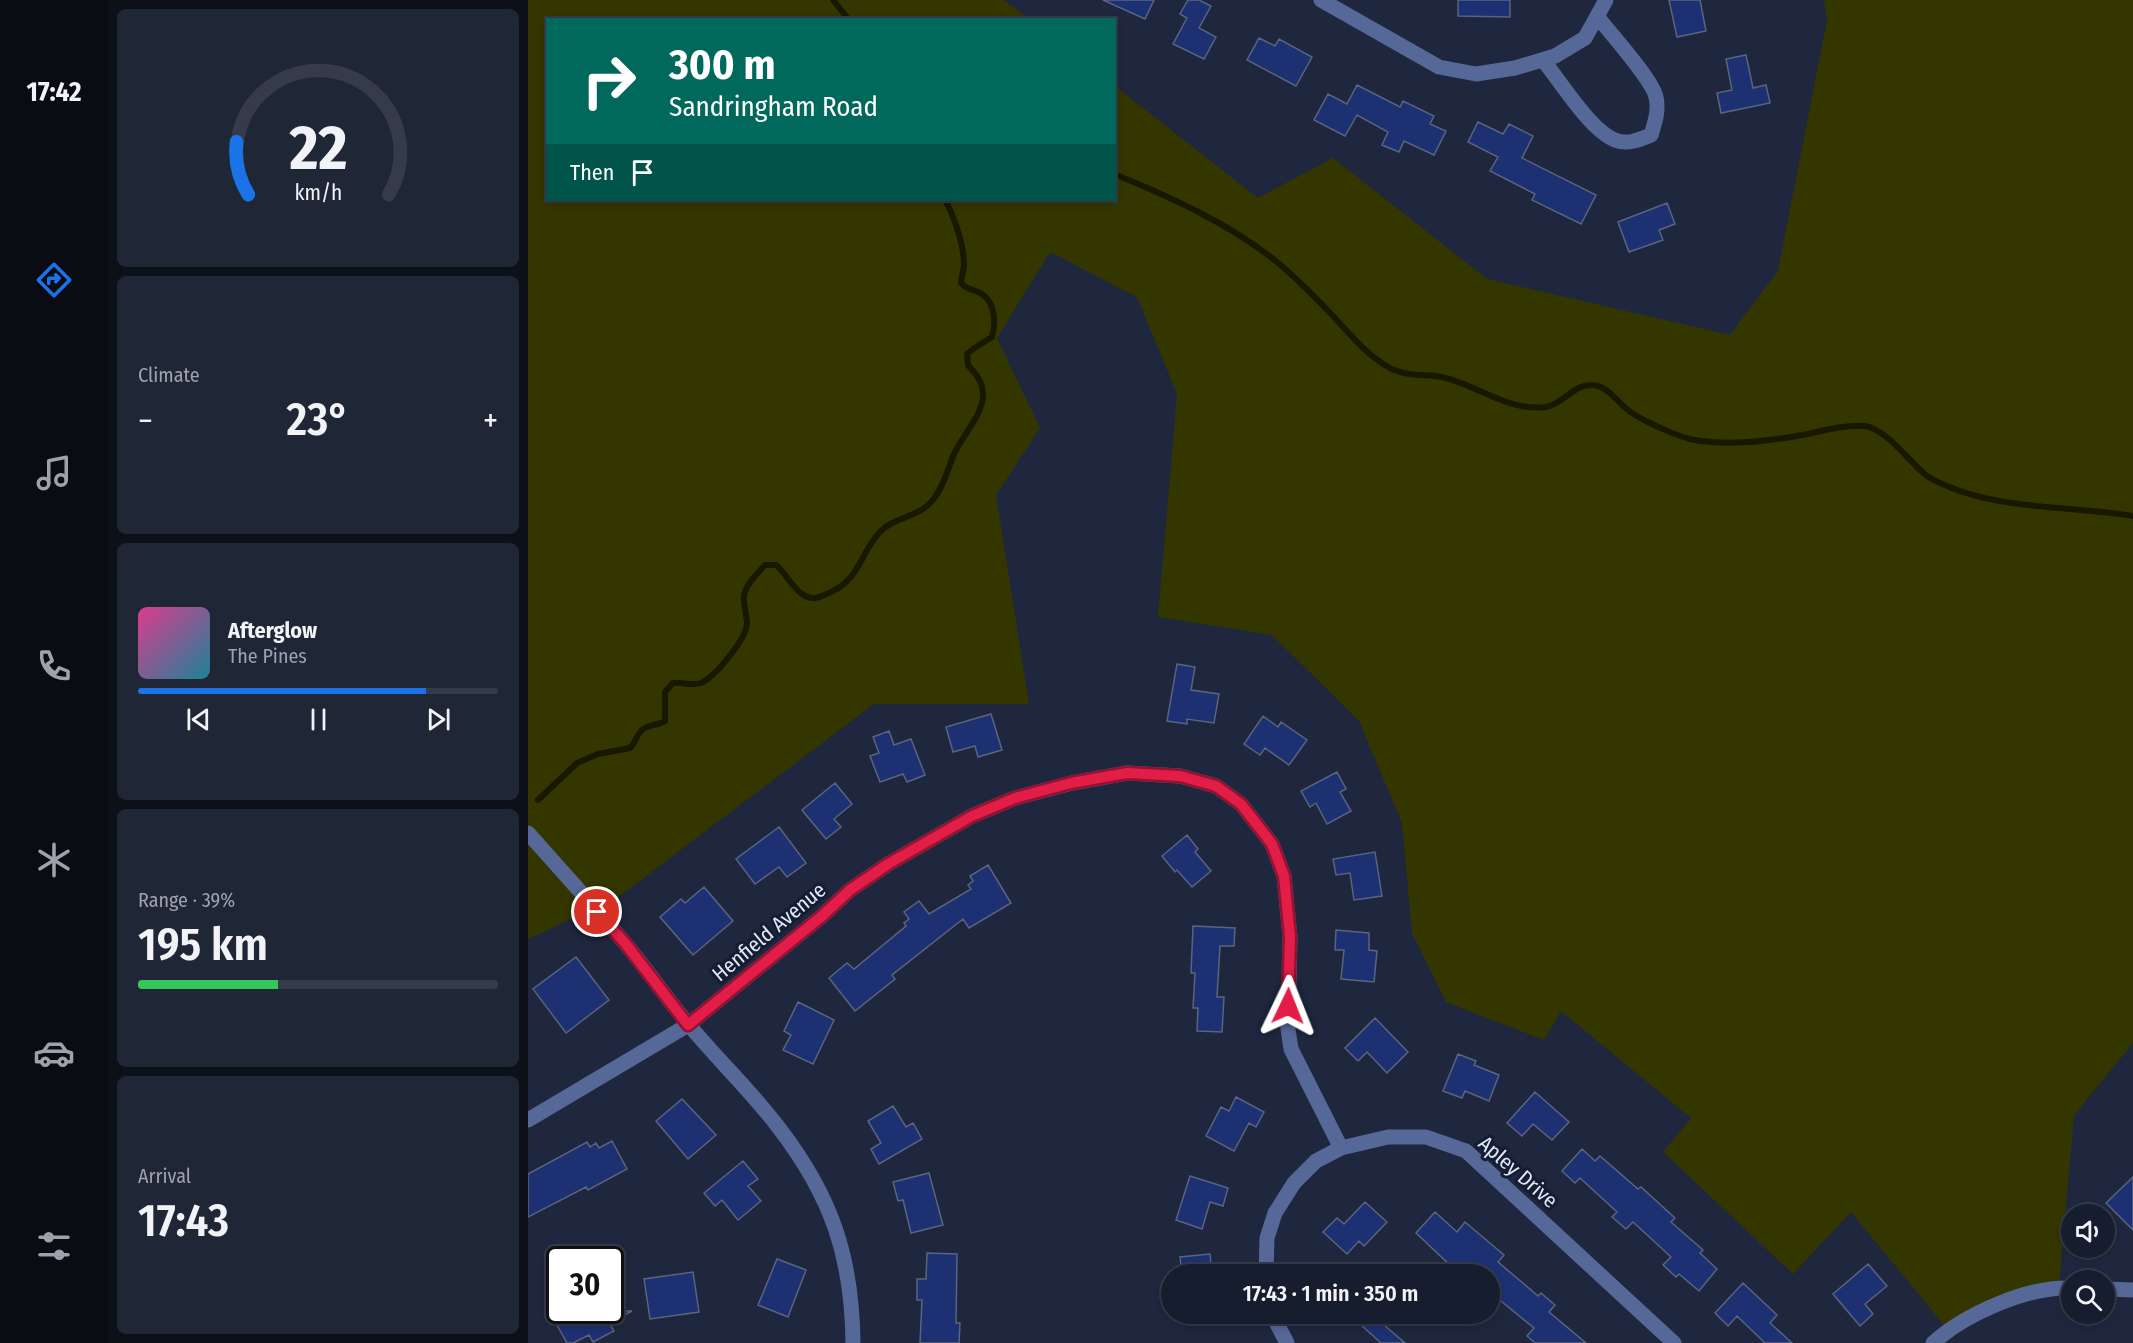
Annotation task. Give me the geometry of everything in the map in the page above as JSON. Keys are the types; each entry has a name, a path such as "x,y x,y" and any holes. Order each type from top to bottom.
{"street":[{"path":"1321,0 1439,67 1476,74 1515,68 1556,56 1585,38 1606,0"},
{"path":"1543,60 1599,131 1617,141 1636,142 1651,135 1657,118 1656,96 1641,72 1597,16"},
{"name":"Henfield Avenue","path":"528,1120 688,1025 822,916 850,890 888,864 972,816 1015,798 1071,783 1127,773 1180,776 1216,786 1241,804 1272,844 1284,876 1290,937 1288,1029 1292,1049 1341,1148"},
{"path":"528,833 625,943 688,1025 779,1128 818,1185 836,1224 848,1268 853,1304 853,1343"},
{"name":"Apley Drive","path":"1266,1264 1267,1238 1275,1214 1294,1184 1316,1161 1341,1148 1388,1137 1426,1137 1466,1151 1674,1343"},
{"path":"1933,1343 1948,1330 1996,1305 2061,1287"},
{"path":"2115,1289 2133,1290"},
{"path":"1277,1324 1287,1343"}],"shaded area":[{"path":"528,0 1004,0 1028,18 546,18 546,201 1116,201 1116,87 1258,198 1333,158 1487,279 1730,335 1778,271 1827,20 1824,0 2133,0 2133,1043 2074,1115 2066,1204 2061,1204 2062,1258 2059,1287 1948,1330 1851,1212 1793,1274 1663,1152 1691,1118 1561,1011 1544,1040 1446,1002 1412,933 1402,823 1359,721 1272,635 1158,617 1177,394 1137,297 1050,252 997,338 1040,428 996,495 1029,704 874,704 617,898 528,939"}],"building":[{"path":"1103,0 1154,0 1145,19"},
{"path":"1188,0 1199,0 1211,6 1199,28 1216,37 1204,59 1173,44 1187,18 1180,14"},
{"path":"1458,0 1510,0 1510,17 1458,16"},
{"path":"1669,0 1700,0 1706,31 1677,37"},
{"path":"1259,38 1275,46 1279,39 1312,57 1296,86 1247,60"},
{"path":"1746,55 1753,88 1766,85 1770,103 1721,113 1717,93 1732,90 1726,59"},
{"path":"1357,85 1400,107 1403,101 1434,116 1430,124 1446,131 1434,155 1404,141 1399,152 1382,145 1388,132 1357,115 1345,136 1314,120 1328,94 1347,104"},
{"path":"1478,122 1503,134 1509,124 1533,136 1522,158 1596,195 1581,224 1532,200 1535,194 1490,171 1498,157 1468,142"},
{"path":"1667,203 1675,224 1659,230 1663,240 1629,252 1618,222"},
{"path":"1177,664 1195,667 1191,690 1219,694 1214,723 1187,719 1187,724 1167,721"},
{"path":"991,714 1002,750 978,757 975,746 953,752 946,727"},
{"path":"1263,716 1278,727 1281,722 1307,740 1289,765 1265,748 1260,755 1244,744"},
{"path":"889,731 894,745 911,739 925,775 907,782 903,774 880,782 870,756 879,753 873,737"},
{"path":"1337,772 1346,789 1340,792 1351,811 1327,824 1316,803 1310,807 1301,791"},
{"path":"835,783 852,804 834,819 841,827 826,839 802,810"},
{"path":"779,827 806,863 787,877 779,867 755,884 736,859"},
{"path":"1187,835 1198,849 1195,852 1211,871 1192,887 1162,856"},
{"path":"1375,852 1382,896 1354,900 1350,873 1336,875 1333,859"},
{"path":"988,865 1011,903 969,928 963,919 892,975 895,979 855,1011 829,978 847,963 854,969 906,926 904,923 909,919 904,912 919,901 929,914 971,889 968,885 973,881 970,876"},
{"path":"704,887 733,921 693,955 660,917 681,899 685,903"},
{"path":"1193,926 1235,928 1234,946 1220,946 1217,997 1224,997 1222,1032 1197,1031 1198,1008 1193,1008 1195,973 1191,973"},
{"path":"1336,930 1369,933 1369,950 1377,951 1374,982 1341,979 1344,950 1335,950"},
{"path":"576,957 609,1000 566,1033 533,989"},
{"path":"798,1002 834,1020 813,1064 783,1050 791,1035 784,1031"},
{"path":"1375,1018 1408,1052 1387,1073 1367,1052 1358,1061 1345,1048"},
{"path":"1458,1054 1476,1061 1474,1065 1499,1075 1489,1101 1465,1091 1462,1098 1443,1091"},
{"path":"1535,1092 1569,1122 1552,1140 1533,1124 1522,1136 1507,1123"},
{"path":"1236,1097 1264,1112 1256,1127 1249,1123 1234,1151 1206,1136 1221,1107 1229,1111"},
{"path":"682,1099 716,1135 688,1159 656,1121"},
{"path":"893,1106 906,1127 913,1123 922,1139 879,1164 871,1149 881,1143 868,1121"},
{"path":"612,1141 627,1169 588,1190 586,1187 528,1217 528,1174 587,1142 590,1147 596,1143 599,1148"},
{"path":"1582,1149 1595,1161 1600,1156 1638,1189 1641,1187 1675,1218 1671,1222 1703,1250 1700,1253 1717,1269 1699,1291 1679,1274 1676,1277 1663,1265 1671,1257 1633,1222 1626,1229 1612,1217 1617,1212 1580,1178 1575,1183 1562,1171"},
{"path":"743,1161 758,1179 748,1186 761,1201 738,1220 722,1200 715,1206 704,1193"},
{"path":"929,1173 943,1225 911,1233 903,1200 898,1201 893,1182"},
{"path":"1190,1176 1228,1188 1223,1206 1210,1202 1202,1229 1176,1220"},
{"path":"2133,1177 2133,1230 2115,1212 2115,1204 2106,1203"},
{"path":"1365,1202 1387,1222 1364,1246 1359,1241 1347,1254 1323,1232 1337,1218 1344,1224"},
{"path":"1435,1212 1457,1232 1465,1222 1504,1255 1498,1262 1538,1296 1541,1293 1555,1305 1549,1312 1586,1343 1535,1343 1527,1336 1534,1328 1500,1300 1500,1264 1449,1264 1416,1233"},
{"path":"927,1253 957,1254 956,1323 960,1323 959,1343 920,1343 922,1300 917,1300 917,1279 926,1279"},
{"path":"1210,1254 1211,1264 1181,1264 1180,1257"},
{"path":"777,1259 806,1270 788,1317 758,1305"},
{"path":"1868,1264 1887,1286 1865,1304 1873,1314 1860,1326 1833,1294"},
{"path":"693,1272 699,1312 650,1319 644,1279"},
{"path":"1743,1283 1777,1315 1770,1323 1792,1343 1765,1343 1737,1316 1728,1326 1715,1313"},
{"path":"556,1324 610,1324 614,1331 593,1342 589,1335 573,1343 567,1343"},
{"path":"1360,1324 1385,1324 1405,1343 1381,1343"}],"waterway":[{"path":"833,0 847,18"},
{"path":"1116,175 1203,214 1246,239 1297,279 1368,352 1398,372 1442,377 1506,402 1532,407 1546,407 1579,388 1597,386 1608,391 1632,413 1646,421 1681,436 1709,442 1763,441 1842,427 1865,426 1890,440 1927,476 1968,494 2014,503 2133,516"},
{"path":"538,800 577,763 598,754 630,748 643,729 665,721 665,692 673,683 701,683 721,666 736,648 745,631 747,624 745,592 752,579 765,565 776,565 807,597 823,596 848,581 873,540 885,527 921,510 937,495 954,454 982,404 981,383 968,365 967,354 992,337 994,326 994,314 987,299 961,283 964,264 962,248 955,222 945,201"}],"route":[{"path":"597,912 625,943 688,1025 822,916 850,890 888,864 972,816 1015,798 1071,783 1127,773 1180,776 1216,786 1241,804 1272,844 1284,876 1290,937 1288,1006"}]}
